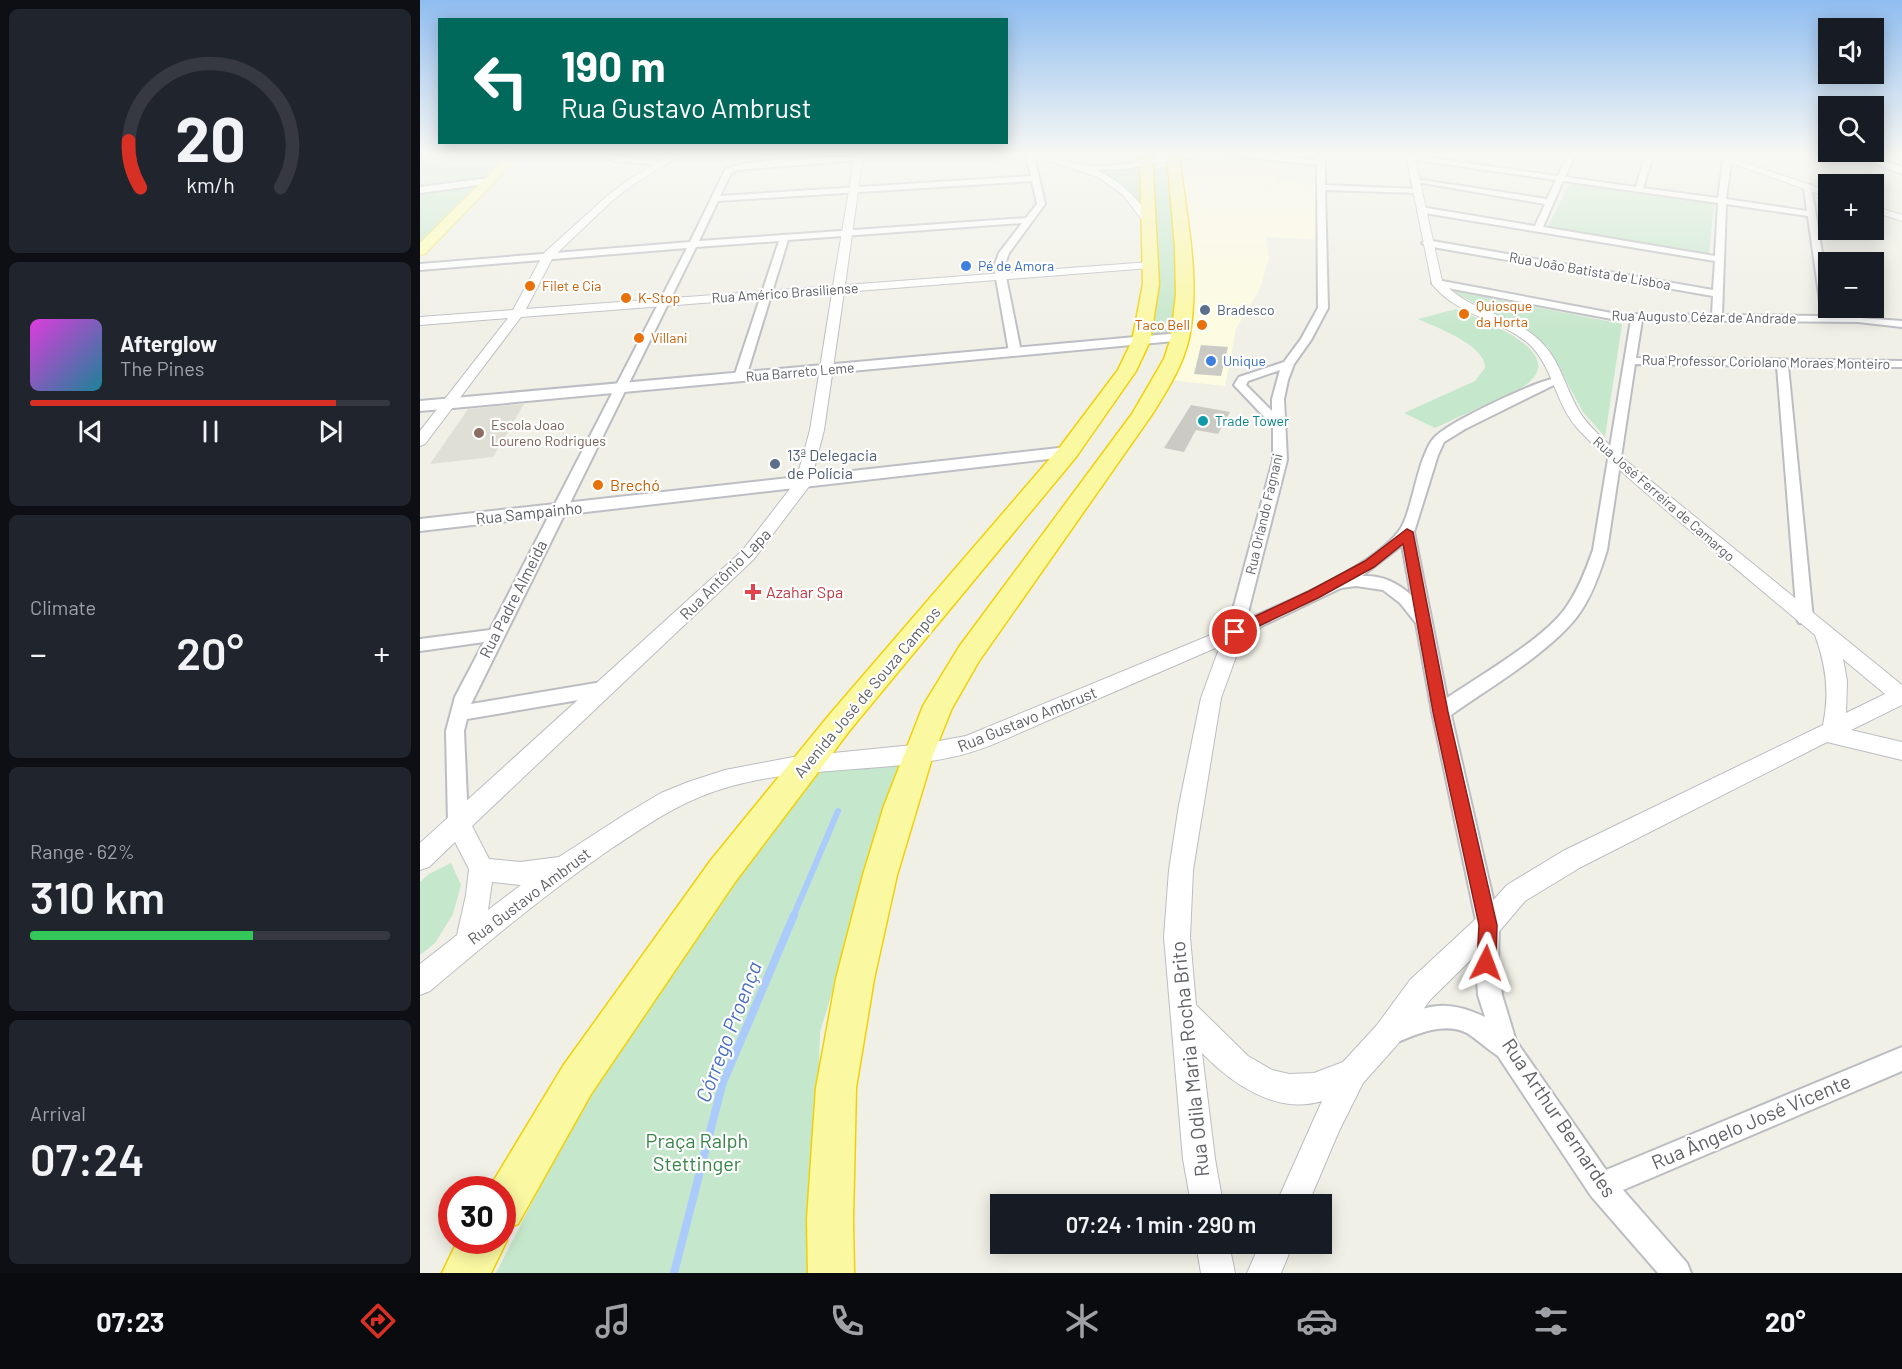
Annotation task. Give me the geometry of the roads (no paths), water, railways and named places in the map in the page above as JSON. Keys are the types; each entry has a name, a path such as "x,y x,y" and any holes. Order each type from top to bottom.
{"highway":[{"name":"Avenida José de Souza Campos","path":"516,1184 577,1080 723,871 803,766 1068,452 1127,371 1141,341 1151,284 1149,222 1151,214"},
{"path":"831,1273 830,1219 836,1088 855,979 900,806 938,706 969,654 1158,389 1180,337 1185,278 1175,214"},
{"path":"1059,529 1073,499 1096,460 1090,453 1068,452"},
{"path":"465,1273 476,1254"}],"main road":[{"path":"421,249 456,214"},
{"name":"Rua Barreto Leme","path":"420,406 620,390 1180,337"},
{"name":"Rua Sampainho","path":"420,525 1068,452"}],"street":[{"path":"420,441 518,313 548,255 592,214"},
{"name":"Rua Padre Almeida","path":"481,868 458,823 455,731 459,713 475,672 665,302 706,214"},
{"name":"Rua Antônio Lapa","path":"420,859 748,555 804,482 817,430 851,214"},
{"path":"1015,352 999,277 999,267 1004,253 1034,214"},
{"path":"1144,214 1149,222"},
{"name":"Rua Orlando Fagnani","path":"1235,632 1280,460 1278,399 1288,364 1306,340 1323,308 1322,214"},
{"path":"1422,214 1437,283"},
{"path":"1448,214 1719,259"},
{"path":"1538,229 1544,214"},
{"path":"1717,318 1721,214"},
{"path":"1812,214 1828,319"},
{"path":"420,267 548,255 1030,220"},
{"path":"740,377 784,239"},
{"name":"Rua João Batista de Lisboa","path":"1428,243 1718,294"},
{"name":"Rua Américo Brasiliense","path":"420,321 1150,265"},
{"name":"Rua Augusto Cézar de Andrade","path":"1437,283 1598,315 1637,318 1880,320 1902,324"},
{"name":"Rua José Ferreira de Camargo","path":"1437,283 1447,295 1469,309 1519,331 1532,340 1545,354 1573,415 1614,458 1805,619 1902,696"},
{"path":"1441,712 1545,639 1571,613 1591,577 1600,550 1637,318"},
{"name":"Rua Professor Coriolano Moraes Monteiro","path":"1629,361 1902,364"},
{"path":"1782,362 1805,619"},
{"path":"1279,425 1240,385 1243,379 1288,364"},
{"name":"Rua Arthur Bernardes","path":"1556,381 1543,384 1461,426 1439,440 1431,455 1407,532 1441,712 1488,925 1486,963 1490,996 1506,1047 1601,1186 1677,1273"},
{"name":"Rua Gustavo Ambrust","path":"420,981 561,868 634,820 668,801 708,785 803,766 841,760 918,755 970,744 1235,632 1370,564 1396,544 1407,532"},
{"path":"1331,585 1358,580 1374,580 1388,585 1400,591 1411,603 1425,627"},
{"name":"Rua Odila Maria Rocha Brito","path":"1205,1194 1182,1011 1177,937 1181,870 1211,698 1235,632"},
{"path":"1824,634 1835,665 1839,694 1829,731"},
{"path":"420,645 494,635"},
{"path":"459,713 602,689"},
{"path":"1296,1194 1328,1120 1353,1073 1387,1035 1420,990 1488,925 1516,893 1572,859 1902,696"},
{"path":"1829,731 1902,751"},
{"path":"468,942 479,895 481,868 505,875 528,874 561,868"},
{"path":"1182,1011 1217,1049 1249,1076 1281,1088 1310,1089 1353,1073"},
{"path":"1387,1035 1426,1019 1462,1018 1483,1027 1506,1047"},
{"name":"Rua Ângelo José Vicente","path":"1601,1186 1902,1059"},
{"path":"1215,1254 1218,1273"},
{"path":"1264,1273 1273,1254"}],"waterway":[{"name":"Córrego Proença","path":"793,917 838,811"},
{"name":"Córrego Proença","path":"674,1273 722,1085 794,915"}],"place":[{"name":"Pé de Amora","path":"966,266"},
{"name":"Filet e Cia","path":"530,286"},
{"name":"K-Stop","path":"626,298"},
{"name":"Bradesco","path":"1205,310"},
{"name":"Quiosque da Horta","path":"1464,314"},
{"name":"Taco Bell","path":"1202,325"},
{"name":"Villani","path":"639,338"},
{"name":"Unique","path":"1211,361"},
{"name":"Trade Tower","path":"1203,421"},
{"name":"Escola Joao Loureno Rodrigues","path":"479,433"},
{"name":"13ª Delegacia de Polícia","path":"775,464"},
{"name":"Brechó","path":"598,485"},
{"name":"Azahar Spa","path":"753,592"}],"park label":[{"name":"Praça Ralph Stettinger","path":"697,1152"}]}
